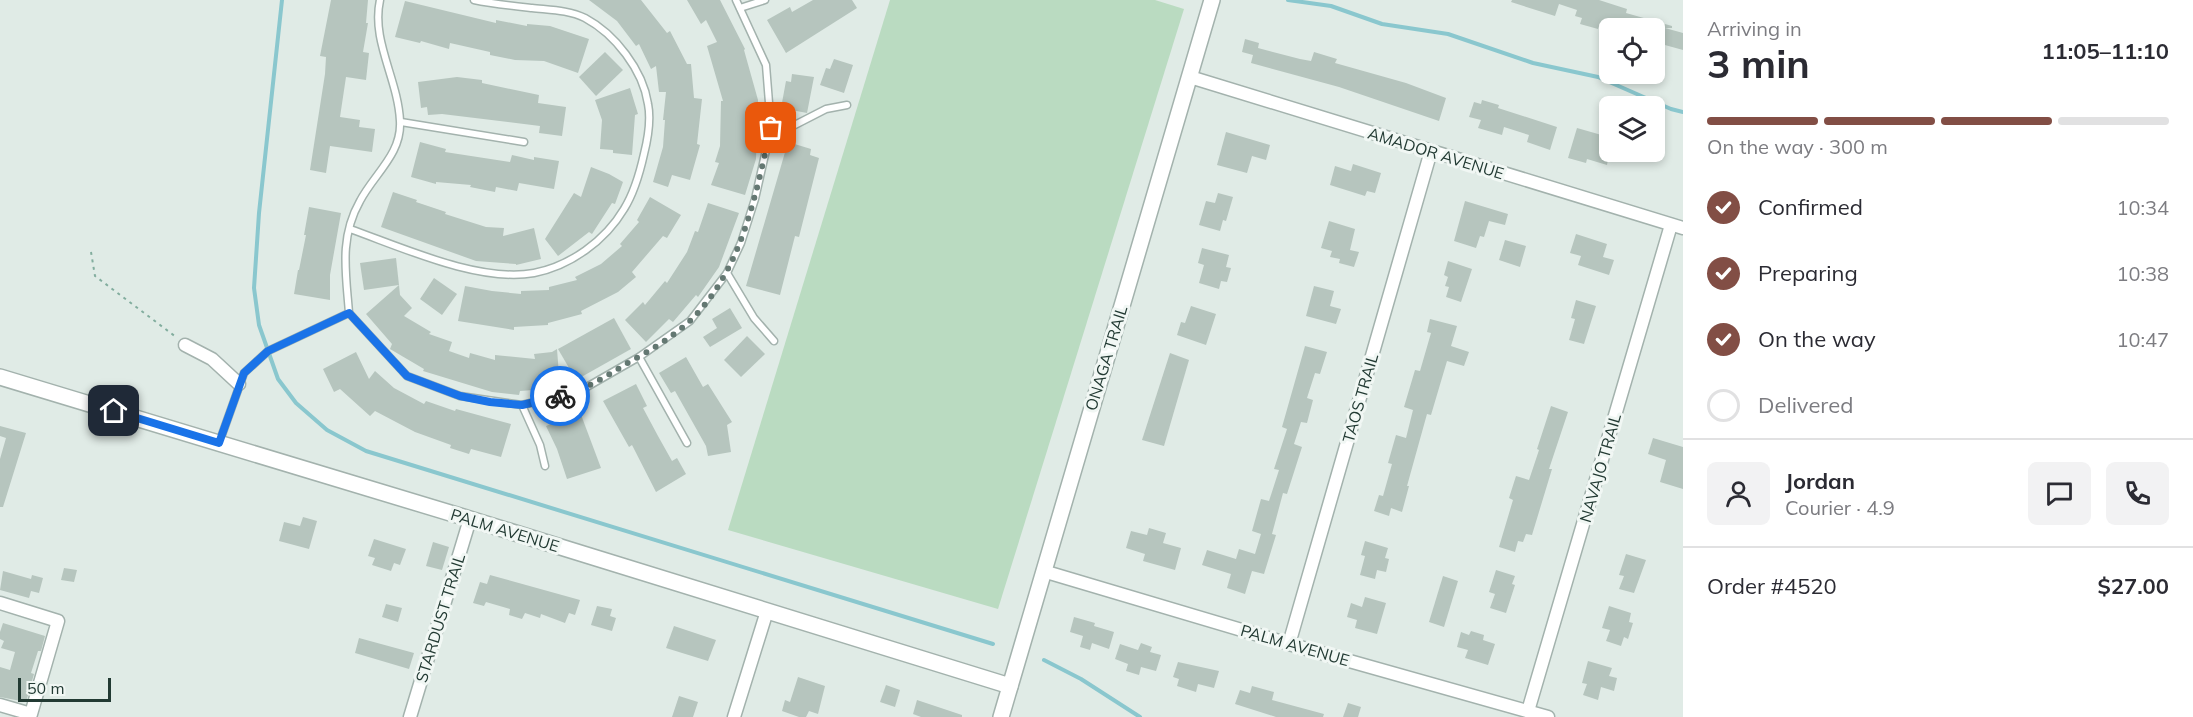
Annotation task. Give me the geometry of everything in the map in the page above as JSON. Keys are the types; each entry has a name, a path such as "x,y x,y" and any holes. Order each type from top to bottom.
{"street":[{"name":"ONAGA TRAIL","path":"1000,717 1212,0"},
{"name":"AMADOR AVENUE","path":"1190,77 1677,226"},
{"name":"TAOS TRAIL","path":"1289,644 1431,151"},
{"name":"NAVAJO TRAIL","path":"1528,711 1677,226"},
{"path":"185,345 212,359 239,384"},
{"name":"PALM AVENUE","path":"0,377 1010,686"},
{"name":"STARDUST TRAIL","path":"410,717 470,519"},
{"name":"PALM AVENUE","path":"1043,571 1289,644 1548,717"},
{"path":"0,603 58,621 30,714 0,705"},
{"path":"734,717 767,611"}],"lane":[{"path":"380,0 379,38 389,65 400,122 395,147 387,163 359,201 350,229 344,273 349,313 407,376 460,396 522,405 578,392 639,357 690,321 727,273 741,243 755,199 771,128 767,104 766,65 736,0"},
{"path":"350,229 423,255 481,272 508,275 557,267 587,249 604,235 625,209 641,170 648,139 648,104 628,54 586,19 566,11 474,0"},
{"path":"741,8 765,0"},
{"path":"771,128 787,129 826,109 847,105"},
{"path":"400,122 524,142"},
{"path":"727,273 754,318 774,341"},
{"path":"219,443 244,373 268,351 349,313"},
{"path":"639,357 687,442"},
{"path":"522,405 540,445 545,466"}],"path":[{"path":"91,252 95,276 185,345"}],"green space":[{"path":"890,0 1155,0 1184,9 998,609 728,530"}],"building":[{"path":"331,0 368,0 366,23 368,23 363,52 369,53 366,80 346,77 340,117 360,120 359,127 375,129 372,152 330,146 326,173 310,170 325,74 326,57 320,56"},
{"path":"589,0 641,0 667,33 670,31 687,64 691,64 694,98 702,99 697,144 700,145 690,180 672,175 668,187 653,182 663,147 666,92 659,92 656,66 651,69 639,44 636,46 617,21"},
{"path":"687,0 720,0 745,49 758,100 756,159 745,195 711,185 719,163 715,162 720,146 721,101 723,101 707,46 717,42 706,20 701,24"},
{"path":"813,0 852,0 857,8 786,53 767,20 790,7 792,12"},
{"path":"1512,0 1599,0 1627,9 1626,13 1644,18 1599,18 1598,29 1580,24 1582,18 1575,16 1577,10 1559,4 1555,16 1511,2"},
{"path":"405,1 496,23 496,20 527,26 527,24 550,26 589,39 578,73 544,61 515,60 450,43 449,49 395,37"},
{"path":"1665,28 1683,33 1683,50 1665,45"},
{"path":"1245,39 1259,43 1258,48 1300,59 1311,61 1314,52 1337,59 1335,63 1406,83 1446,98 1439,121 1339,87 1251,63 1253,55 1242,52"},
{"path":"605,52 623,70 596,96 579,77"},
{"path":"834,59 853,65 844,93 820,85 826,68 830,69"},
{"path":"792,74 814,77 807,113 781,108 786,81 791,82"},
{"path":"457,77 482,80 482,83 539,95 538,103 566,107 562,136 539,133 540,126 442,114 428,115 427,107 421,108 418,82"},
{"path":"630,88 638,114 635,115 632,155 600,149 602,120 595,100"},
{"path":"1482,100 1499,105 1498,108 1557,127 1550,150 1527,142 1529,135 1504,127 1502,135 1478,128 1481,120 1469,117 1474,102 1481,104"},
{"path":"1577,128 1599,134 1599,162 1608,162 1607,165 1587,159 1586,163 1568,158"},
{"path":"1226,132 1270,145 1266,160 1252,156 1247,173 1217,165"},
{"path":"420,142 446,149 445,152 510,162 512,155 534,160 534,157 559,161 554,189 519,183 517,191 496,187 495,192 470,187 471,185 436,182 436,184 411,177"},
{"path":"788,142 811,149 810,155 819,158 799,237 795,236 780,295 746,286"},
{"path":"1353,164 1381,173 1375,193 1367,191 1365,196 1330,185 1335,166 1351,171"},
{"path":"591,167 623,182 615,204 612,203 592,234 589,232 558,256 545,239 574,193 581,197"},
{"path":"393,192 446,212 445,214 486,227 504,228 503,236 534,228 541,259 516,265 476,261 381,227"},
{"path":"1218,193 1233,197 1226,221 1223,220 1220,231 1199,225 1206,201 1215,203"},
{"path":"650,197 681,215 667,238 663,236 632,272 636,277 618,292 581,311 582,314 548,323 548,325 514,327 514,330 458,321 465,286 521,294 521,291 549,290 549,287 577,280 575,277 601,264 622,246 620,244 639,222 637,220"},
{"path":"1465,201 1508,214 1505,225 1489,221 1484,237 1480,236 1476,248 1454,241"},
{"path":"708,203 739,213 719,267 698,297 696,295 673,322 669,319 646,342 625,320 643,302 645,305 665,281 667,283 687,252 695,231 698,232"},
{"path":"309,207 341,213 330,275 330,300 294,294 306,235 304,235"},
{"path":"1329,221 1355,229 1350,250 1359,252 1354,267 1339,263 1340,259 1330,257 1332,251 1321,248"},
{"path":"1576,234 1607,244 1603,257 1614,260 1609,275 1578,265 1581,256 1570,253"},
{"path":"1505,240 1526,246 1520,267 1499,260"},
{"path":"1202,248 1229,255 1226,267 1231,268 1227,282 1221,281 1219,289 1199,283 1204,265 1198,263"},
{"path":"396,258 399,285 364,290 360,263"},
{"path":"1448,261 1472,269 1461,302 1446,297 1449,287 1445,286 1448,277 1444,275"},
{"path":"434,278 457,294 442,315 420,299"},
{"path":"399,285 400,295 412,308 404,316 431,332 429,334 452,342 449,351 469,358 470,353 495,360 495,355 535,359 534,354 552,352 557,349 560,388 520,391 519,395 492,392 423,371 424,369 390,349 392,344 366,314"},
{"path":"1314,286 1334,291 1330,306 1341,309 1336,324 1306,316"},
{"path":"1576,300 1596,306 1584,344 1569,340 1575,319 1571,318"},
{"path":"1191,306 1216,314 1206,345 1177,335 1181,322 1185,323"},
{"path":"730,308 742,328 710,347 703,337 717,328 712,319"},
{"path":"614,318 631,349 576,380 558,349"},
{"path":"1430,319 1457,326 1451,346 1469,352 1464,366 1447,361 1431,415 1427,414 1402,512 1391,508 1389,516 1374,511 1379,495 1383,496 1392,464 1388,463 1396,435 1406,438 1413,410 1404,407 1415,370 1420,371 1431,333 1427,332"},
{"path":"747,336 765,354 741,377 724,360"},
{"path":"1305,346 1327,352 1320,374 1315,373 1307,398 1313,400 1307,423 1301,422 1294,444 1302,447 1287,494 1283,493 1272,534 1276,535 1264,574 1252,571 1245,594 1227,588 1231,574 1202,565 1207,550 1236,559 1239,549 1255,554 1261,534 1252,531 1261,499 1269,501 1279,470 1274,469 1287,429 1282,427"},
{"path":"356,352 369,379 375,371 394,388 424,404 426,401 455,411 456,409 511,424 501,457 471,449 469,454 450,448 451,445 415,432 375,411 370,416 340,389 334,392 323,369"},
{"path":"1170,353 1189,360 1164,446 1142,440"},
{"path":"686,357 703,387 708,384 732,422 727,425 731,452 708,456 706,446 675,391 671,393 659,373"},
{"path":"636,384 647,406 643,408 658,436 672,461 677,458 686,474 656,492 632,445 629,447 603,401"},
{"path":"1551,406 1568,412 1549,469 1552,469 1532,535 1526,534 1523,542 1518,541 1515,552 1499,547 1513,500 1509,498 1516,476 1529,480"},
{"path":"580,412 601,468 567,479 546,426"},
{"path":"0,426 26,433 3,507 0,507 0,459 6,438 0,436"},
{"path":"1653,438 1683,447 1683,489 1660,482 1666,460 1648,454"},
{"path":"303,517 317,521 309,549 279,541 284,522 300,526"},
{"path":"1149,528 1166,533 1163,543 1181,548 1175,570 1143,561 1145,554 1126,548 1131,531 1147,535"},
{"path":"374,539 406,549 400,565 394,563 391,571 372,565 375,558 368,556"},
{"path":"1365,541 1388,548 1385,558 1389,559 1386,572 1377,570 1375,579 1360,575 1365,556 1361,555"},
{"path":"433,542 449,547 442,570 426,566"},
{"path":"1626,554 1646,560 1634,593 1619,589 1624,576 1619,575"},
{"path":"64,568 77,570 74,582 61,580"},
{"path":"1496,570 1515,576 1512,584 1515,585 1506,613 1490,608 1495,594 1489,592"},
{"path":"3,571 31,579 32,575 43,578 39,593 31,591 29,598 0,590"},
{"path":"490,575 580,600 575,615 569,613 565,623 541,614 540,618 525,613 522,619 509,615 510,609 486,602 484,606 473,603 480,582 487,584"},
{"path":"1443,576 1458,581 1444,627 1429,622"},
{"path":"1365,597 1386,603 1377,634 1355,628 1357,620 1347,617 1351,603 1362,607"},
{"path":"386,604 402,608 398,622 382,617"},
{"path":"597,606 612,609 610,616 616,618 612,631 591,625"},
{"path":"1609,606 1631,613 1629,622 1633,623 1628,639 1624,637 1621,646 1606,641 1610,630 1602,628"},
{"path":"1074,617 1114,632 1109,649 1092,643 1090,650 1080,647 1083,636 1070,632"},
{"path":"3,623 45,636 31,673 34,674 26,702 0,697 0,667 10,670 15,652 1,648 4,641 0,639"},
{"path":"674,626 716,640 708,661 666,648"},
{"path":"1471,631 1484,635 1483,640 1495,644 1488,665 1465,658 1468,650 1457,647 1461,632 1469,635"},
{"path":"359,638 414,653 409,669 355,653"},
{"path":"1141,643 1152,647 1150,652 1161,655 1156,671 1141,667 1139,675 1126,671 1128,664 1115,659 1120,644 1138,650"},
{"path":"1588,661 1612,668 1609,676 1617,678 1614,691 1601,687 1598,700 1583,695 1587,684 1582,683"},
{"path":"1178,662 1219,671 1214,688 1198,684 1196,692 1177,686 1179,679 1173,677"},
{"path":"798,677 825,686 818,714 809,711 806,717 799,717 782,711 785,700 790,702"},
{"path":"886,685 900,690 895,707 880,702"},
{"path":"1252,686 1274,692 1272,700 1324,714 1323,717 1276,717 1235,704 1240,690 1250,693"},
{"path":"679,696 698,702 693,717 672,717"},
{"path":"917,700 962,715 962,717 921,717 913,714"},
{"path":"1348,703 1361,707 1358,717 1343,717"}],"waterway":[{"path":"282,0 259,213 254,288 259,325 278,379 296,403 327,430 366,451 993,644"},
{"path":"1288,0 1331,6 1382,24 1448,34 1533,63 1598,77 1683,112"},
{"path":"1044,660 1081,679 1140,717"}],"way so far":[{"path":"560,396 578,392 639,357 690,321 705,303 727,273 741,243 755,199 771,128"}],"route":[{"path":"114,411 219,443 244,373 268,351 349,313 407,376 460,396 490,402 522,405 560,396"}]}
